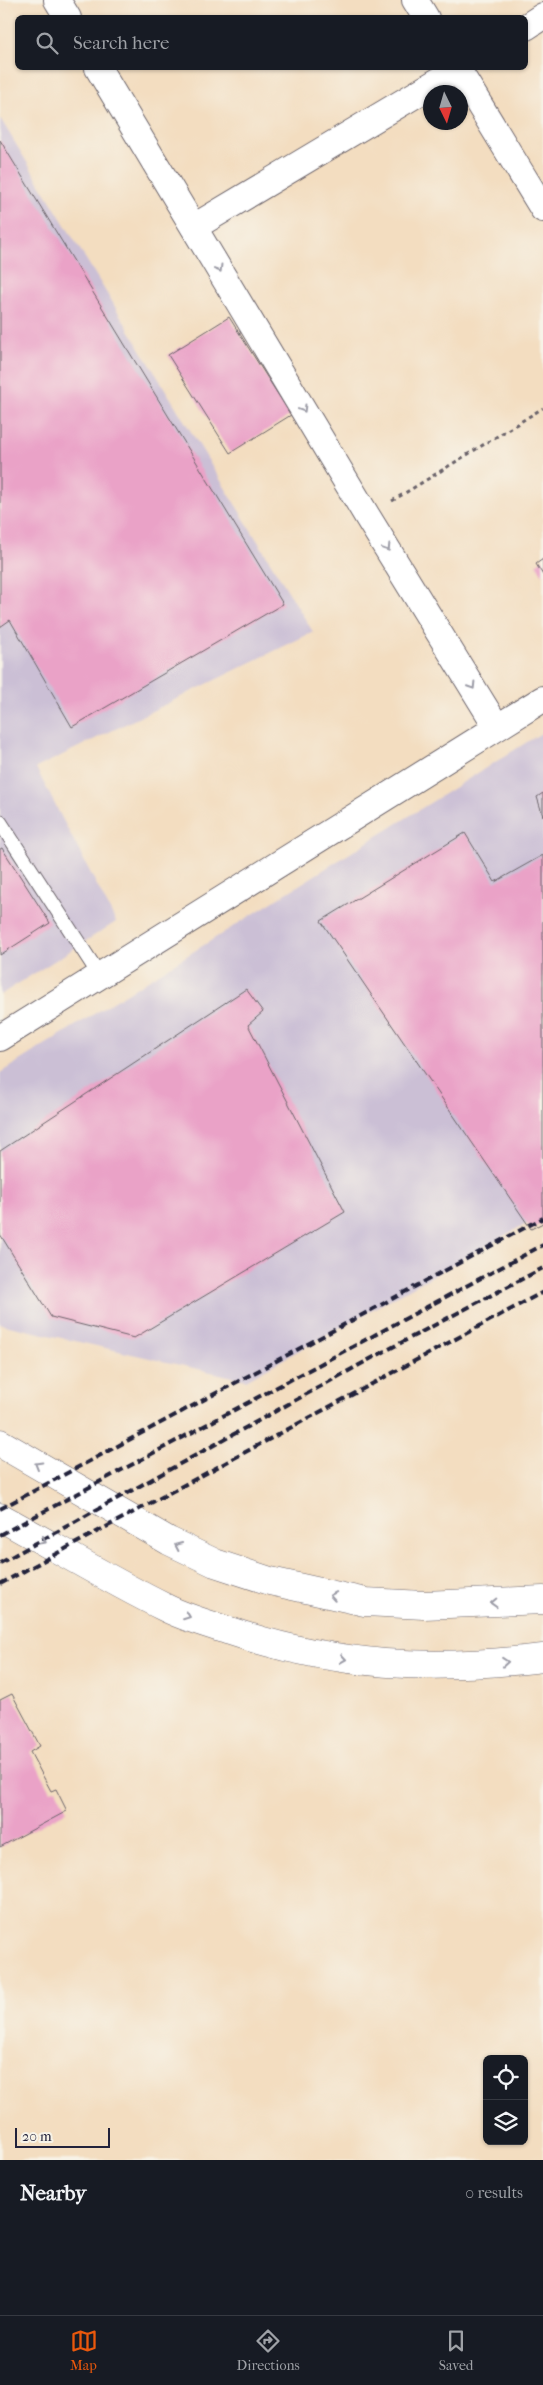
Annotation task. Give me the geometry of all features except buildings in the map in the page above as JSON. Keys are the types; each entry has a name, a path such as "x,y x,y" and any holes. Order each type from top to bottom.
{"main road":[{"path":"0,1443 169,1541 215,1563 270,1581 365,1602 424,1606 543,1600"},
{"path":"0,1518 167,1608 260,1641 318,1656 417,1665 479,1664 543,1658"}],"street":[{"path":"57,0 66,15"},
{"path":"415,0 424,15"},
{"path":"528,26 543,16"},
{"path":"99,70 367,516 497,728"},
{"path":"194,227 455,70"},
{"path":"459,70 543,209"},
{"path":"0,1038 543,699"}],"lane":[{"path":"0,822 100,976"}],"path":[{"path":"367,516 543,408"}],"shaded area":[{"path":"0,118 313,632 36,768 116,922 0,995"},
{"path":"543,732 543,1214 246,1380 0,1324 0,1073"}],"railway":[{"path":"0,1509 543,1218"},
{"path":"0,1535 543,1245"},
{"path":"0,1563 372,1358 543,1268"},
{"path":"0,1584 543,1292"}]}
